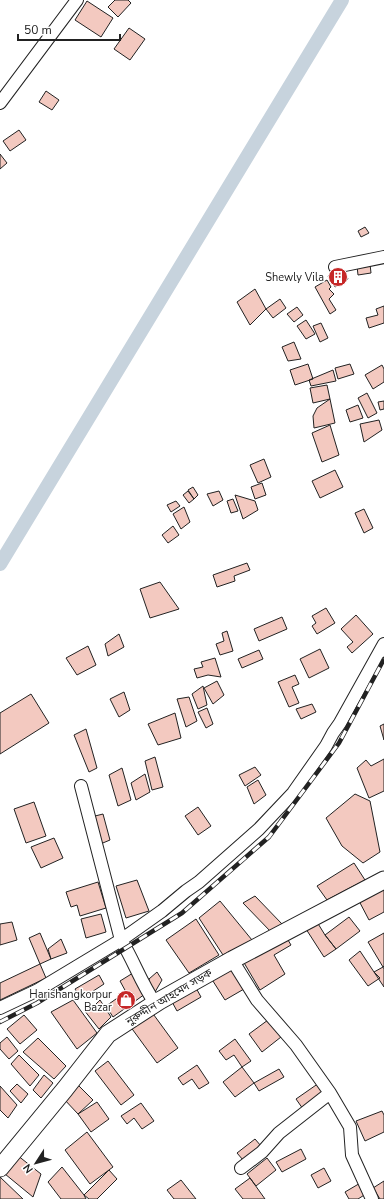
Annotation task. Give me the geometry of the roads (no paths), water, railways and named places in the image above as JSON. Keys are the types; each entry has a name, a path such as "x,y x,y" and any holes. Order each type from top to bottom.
{"main road":[{"name":"নুরুদ্দীন আহমেদ সড়ক","path":"0,1168 108,1034 155,1003 232,960 384,880"}],"street":[{"path":"0,103 77,0"},
{"path":"335,267 384,257"},
{"path":"0,1008 38,990 121,940 199,882 259,829 293,793 326,746 333,732 340,724 384,644"},
{"path":"81,786 121,940 155,1003"},
{"path":"232,960 257,1000 296,1045 330,1093 350,1127 352,1155 372,1199"},
{"path":"242,1168 262,1152 279,1134 330,1093"}],"waterway":[{"path":"0,564 342,0"}],"railway":[{"path":"0,1022 37,1003 182,913 269,837 339,743 384,659"}],"place":[{"name":"Shewly Vila","path":"338,277"},
{"name":"Harishangkorpur Bazar","path":"126,1000"}]}
